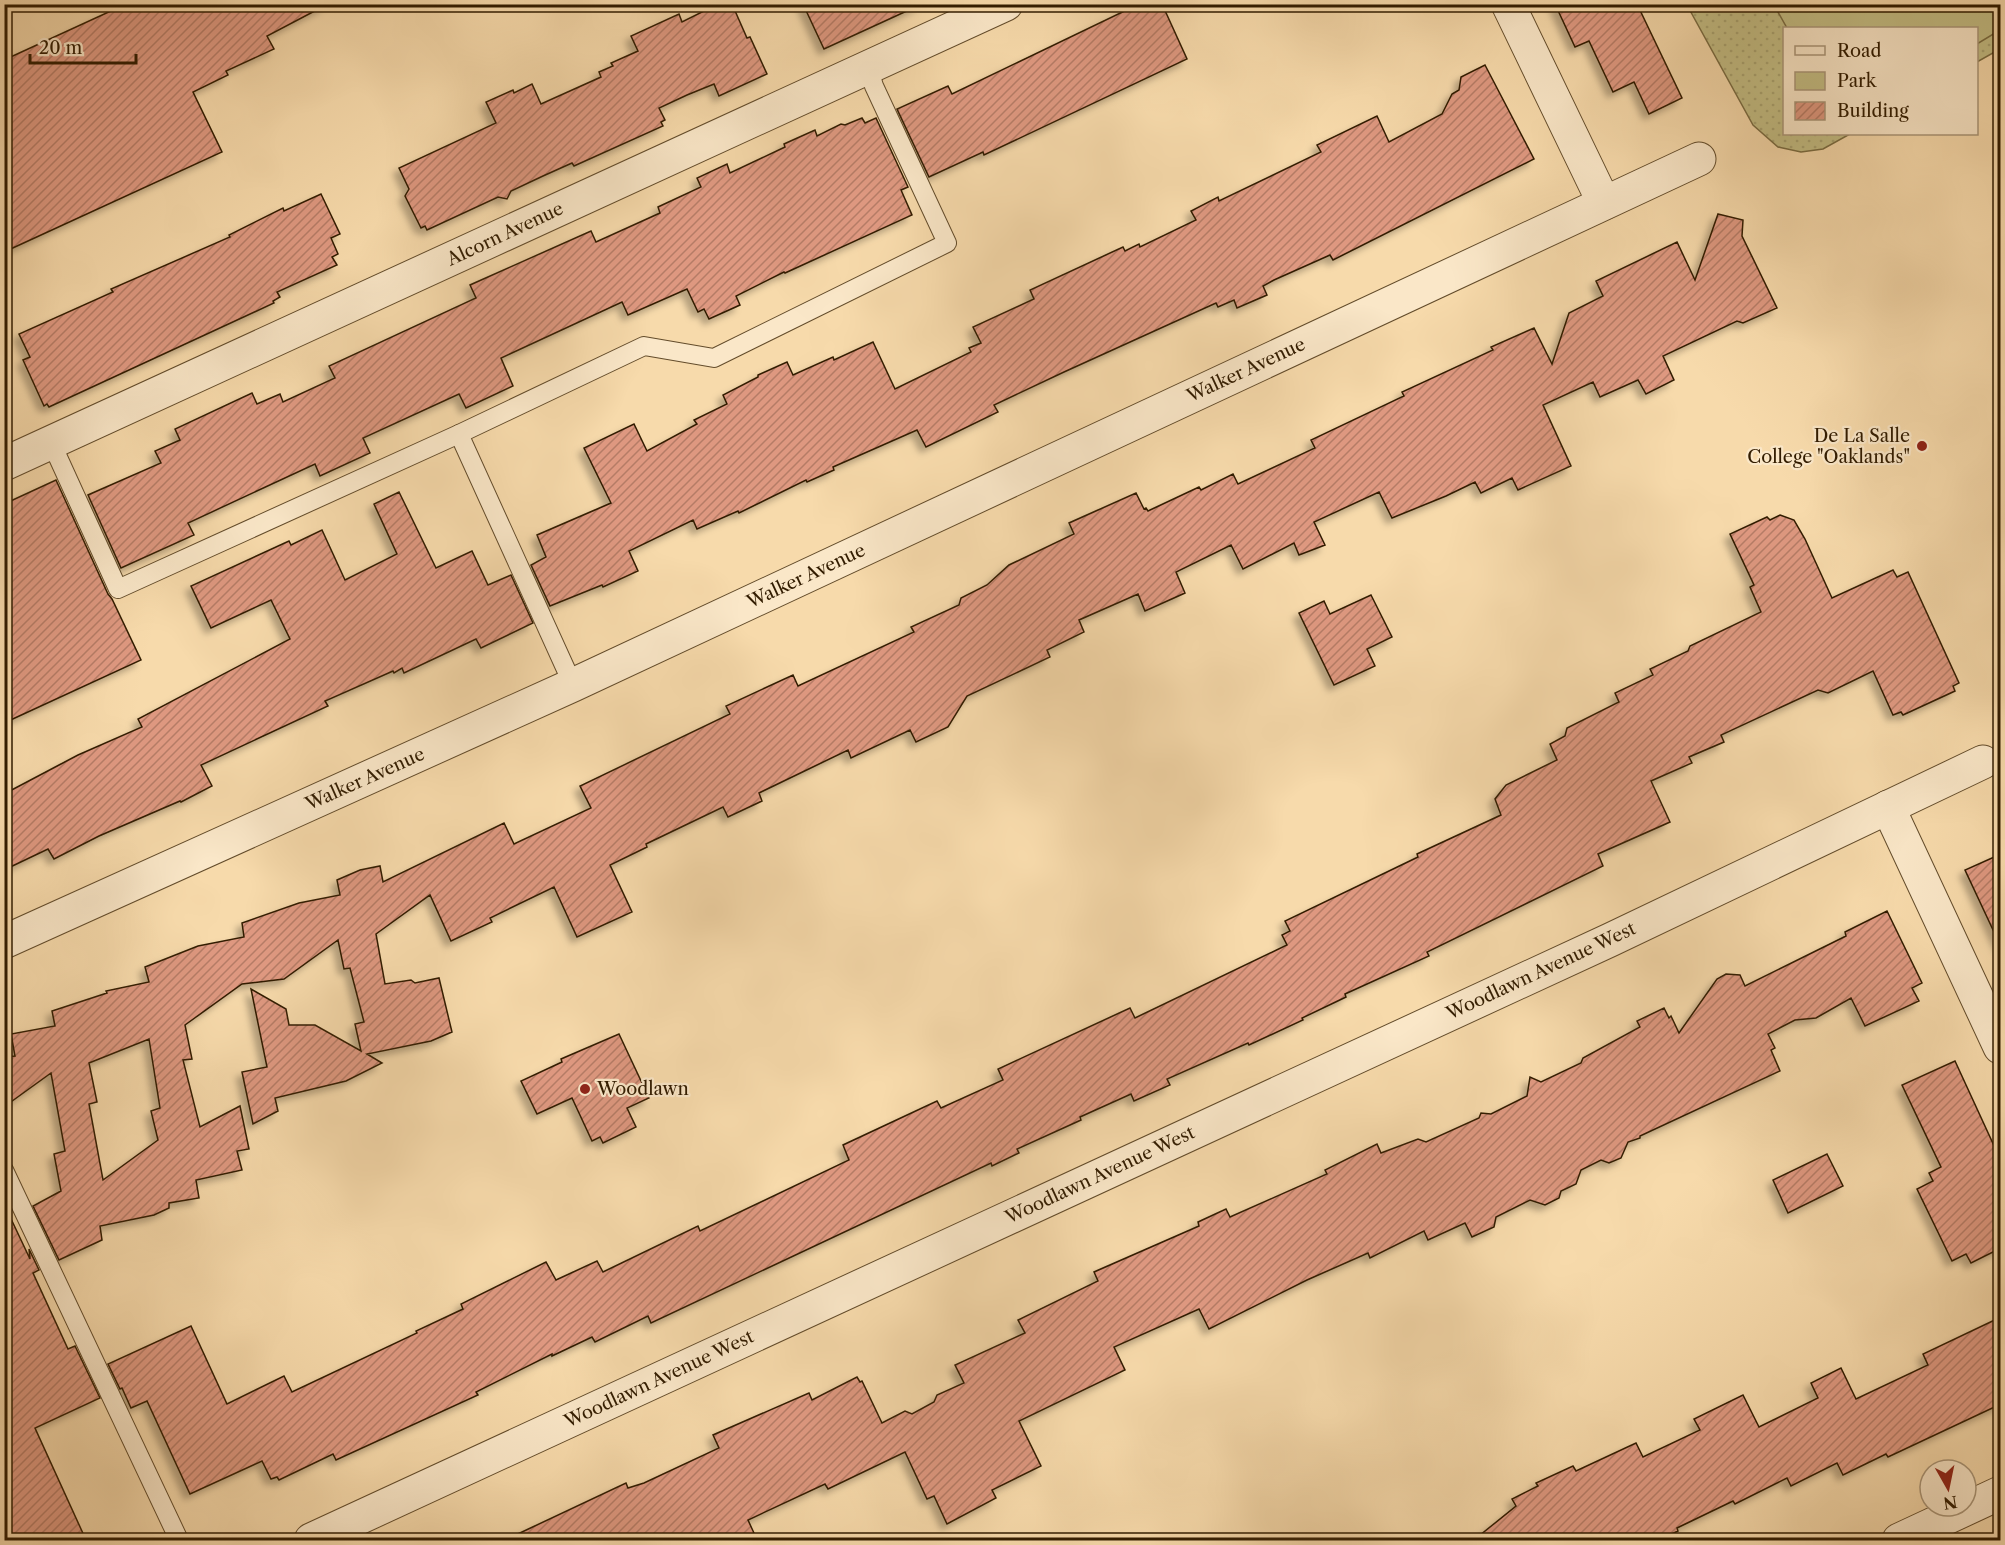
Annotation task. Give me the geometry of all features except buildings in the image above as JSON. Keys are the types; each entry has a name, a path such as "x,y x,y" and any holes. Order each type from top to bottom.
{"street":[{"name":"Alcorn Avenue","path":"4,464 1006,4"},
{"path":"1508,4 1604,203"},
{"name":"Walker Avenue","path":"4,942 573,685 1699,159"},
{"name":"Woodlawn Avenue West","path":"311,1540 1610,940 1983,762"},
{"path":"1888,807 2001,1047"},
{"path":"1899,1540 2001,1493"}],"lane":[{"path":"51,442 118,589 459,434 644,346 714,358 946,243 874,86 868,67"},
{"path":"459,434 573,685"},
{"path":"4,1170 179,1540"}],"green space":[{"path":"1687,5 2000,5 2000,49 1978,61 1978,27 1783,27 1783,135 1848,135 1823,149 1801,152 1778,147 1753,125"},
{"path":"1774,5 2000,5 2000,30 1978,43 1978,27 1786,27"}],"place":[{"name":"De La Salle College \"Oaklands\"","path":"1922,446"},
{"name":"Woodlawn","path":"585,1089"}]}
